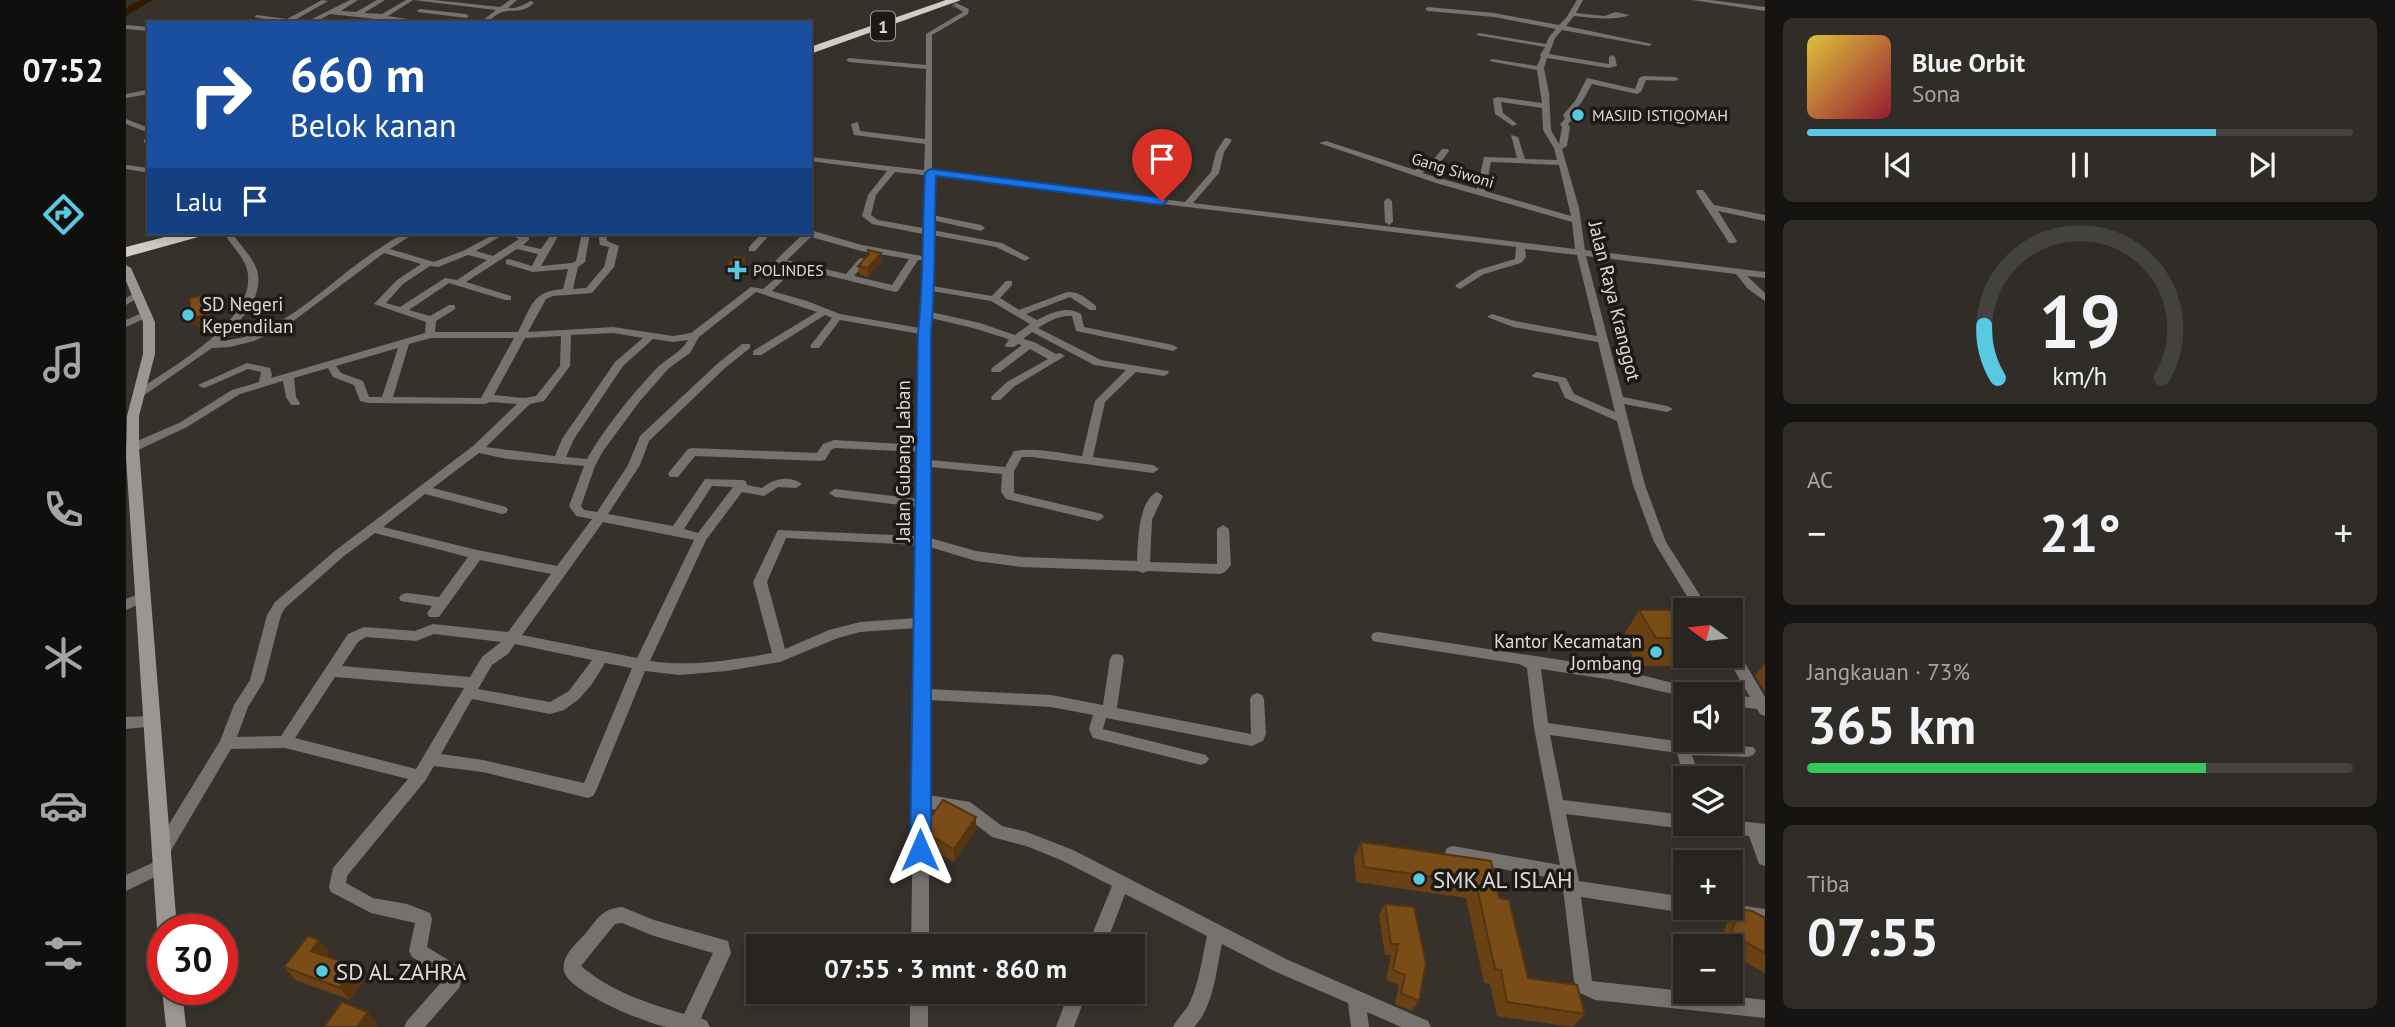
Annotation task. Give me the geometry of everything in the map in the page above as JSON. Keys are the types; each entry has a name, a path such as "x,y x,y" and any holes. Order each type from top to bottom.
{"highway":[{"name":"1","path":"812,43 937,0"},
{"name":"1","path":"812,50 956,3"},
{"path":"126,243 158,235"},
{"path":"126,251 189,235"}],"street":[{"path":"313,21 355,0"},
{"path":"342,21 382,0"},
{"path":"374,21 410,0"},
{"path":"416,0 520,9 531,3"},
{"path":"459,21 490,0"},
{"path":"485,21 514,0"},
{"name":"Jalan Raya Kranggot","path":"1580,0 1543,55 1540,68 1547,130 1558,148 1574,208 1580,249 1639,485 1655,530 1680,578 1694,598"},
{"path":"1696,0 1765,9"},
{"path":"267,13 253,19 288,21 325,1"},
{"path":"334,12 403,21 436,1"},
{"name":"Jalan Gubang Laban","path":"920,934 925,332 929,288 921,258 928,231 929,34 966,13 967,10 956,3"},
{"path":"1428,9 1494,15 1648,44"},
{"path":"420,11 466,16"},
{"path":"1572,14 1606,18 1614,14 1627,15"},
{"path":"126,27 147,29"},
{"path":"1479,35 1548,46"},
{"path":"1543,55 1609,66 1613,66 1612,57"},
{"path":"849,60 929,67"},
{"path":"1492,61 1540,68"},
{"path":"1558,148 1563,146 1564,124 1569,119 1567,115 1578,103 1590,80 1637,92 1643,78 1675,79"},
{"path":"140,84 147,93"},
{"path":"126,96 147,94"},
{"path":"1513,124 1499,114 1496,99 1546,106"},
{"path":"126,121 147,130"},
{"path":"855,124 857,133 930,142"},
{"path":"1514,137 1521,159"},
{"path":"1187,205 1215,173 1220,152 1228,140"},
{"name":"Gang Siwoni","path":"1323,143 1575,220"},
{"path":"1416,173 1438,160 1445,151"},
{"path":"812,159 1187,205 1438,231 1765,275"},
{"path":"1480,193 1485,160 1521,159 1561,163"},
{"path":"894,168 877,184 866,216 879,223 999,245 1025,258"},
{"path":"1700,192 1732,242"},
{"path":"1388,201 1388,222"},
{"path":"1711,207 1765,218"},
{"path":"928,216 981,228"},
{"path":"1335,216 1388,222 1520,246 1580,249 1765,268"},
{"path":"812,234 861,248 921,258"},
{"path":"208,345 246,342 282,327 382,250 408,235"},
{"path":"382,250 427,264 440,265 498,235"},
{"path":"458,283 526,239 516,235"},
{"path":"535,268 555,235"},
{"path":"509,262 535,268 574,266 580,262 586,235"},
{"path":"487,398 542,297 551,293 590,290 610,267 614,246 603,243 602,235"},
{"path":"752,249 766,235"},
{"path":"807,235 780,261 895,289 921,258"},
{"path":"139,394 208,345 231,325 249,301 254,287 253,272 229,236"},
{"path":"516,246 544,252"},
{"path":"1460,286 1481,272 1518,261 1521,257 1520,246"},
{"path":"468,252 492,260"},
{"path":"848,278 862,261"},
{"path":"427,264 396,286 379,304 431,320 452,307"},
{"path":"566,292 574,266"},
{"path":"126,268 132,298 146,314 149,322 149,354 133,416 130,474 143,597 166,914"},
{"path":"1739,272 1751,287 1765,298"},
{"path":"766,291 782,276"},
{"path":"401,311 445,281 508,298"},
{"path":"994,299 1009,284"},
{"path":"929,288 994,299 1019,313 1072,351 1098,363 1164,373"},
{"path":"701,538 580,513 575,506 586,482 590,463 666,365 690,347 694,336 750,290 766,291 838,317 925,332"},
{"path":"1019,313 1070,294 1093,308"},
{"path":"757,353 825,311"},
{"path":"1014,341 1034,326 1058,315 1072,313 1076,314 1080,329 1172,348"},
{"path":"126,324 146,314"},
{"path":"926,314 972,322 1014,341 1030,344 1055,358"},
{"path":"815,346 838,317"},
{"path":"1492,317 1513,324 1604,340"},
{"path":"430,335 431,320"},
{"path":"132,447 183,425 229,396 264,383 430,335 523,335 613,330 673,339 694,336"},
{"path":"330,364 337,375 359,383 364,399 480,401 487,398 526,402 540,399 564,369 566,332"},
{"path":"559,459 568,439 619,364 650,336"},
{"path":"387,399 405,342"},
{"path":"996,370 1030,344"},
{"path":"420,1025 453,982 455,974 418,951 424,919 407,912 371,905 337,887 339,873 433,759 487,661 501,652 601,516 634,465 644,439 746,346"},
{"path":"996,398 1011,384 1072,351"},
{"path":"203,386 247,366 266,370 264,383"},
{"path":"1087,459 1100,401 1132,370"},
{"path":"1537,375 1562,380 1569,396 1623,419"},
{"path":"288,376 295,403"},
{"path":"1619,400 1667,409"},
{"path":"126,883 163,857 227,743 241,705 257,681 274,615 280,605 372,528 477,449 526,402"},
{"path":"674,474 692,452 821,457 827,447 834,444 924,449"},
{"path":"477,449 590,463"},
{"path":"1098,517 1010,496 1007,492 1008,471 1014,458 1024,453 1153,469"},
{"path":"925,463 1008,471"},
{"path":"433,759 483,766 588,791 641,664 701,538 742,486 740,483 709,482 676,531"},
{"path":"740,488 764,492 775,483 796,484"},
{"path":"424,489 502,510"},
{"path":"835,493 923,504"},
{"path":"1143,568 1146,520 1157,496"},
{"path":"372,528 477,555 559,571"},
{"path":"780,657 760,582 782,533 924,541 990,559 1143,568 1224,568 1223,529"},
{"path":"406,598 438,607 477,555"},
{"path":"126,605 143,597"},
{"path":"285,742 353,638 364,632 416,636 433,629 512,638 679,669 727,666 780,657 834,634 860,627 921,622"},
{"path":"1378,637 1613,674 1673,688"},
{"path":"330,671 471,688 550,708 557,707 578,691 602,656"},
{"path":"1117,659 1105,711 1096,729 1098,734 1201,760"},
{"path":"1532,662 1536,674 1541,728 1571,881 1583,981 1586,987 1595,991 1765,1009"},
{"path":"1740,668 1763,707"},
{"path":"922,694 1038,700 1252,740 1259,734 1257,699"},
{"path":"1743,703 1763,707"},
{"path":"126,723 152,722"},
{"path":"1541,728 1673,747"},
{"path":"227,743 285,742 420,776"},
{"path":"1743,751 1748,751"},
{"path":"920,801 964,807 998,832 1027,839 1067,855 1216,933 1364,1004 1417,1024"},
{"path":"1557,806 1673,820"},
{"path":"1760,831 1765,859"},
{"path":"1452,853 1673,902"},
{"path":"1101,934 1121,884"},
{"path":"614,914 654,929 722,947 695,1026 614,999 572,970 573,961 614,914"},
{"path":"1743,914 1765,917"},
{"path":"1182,1027 1194,1014 1201,998 1216,933"},
{"path":"919,1004 919,1027"},
{"path":"1065,1027 1074,1004"},
{"path":"1360,1027 1364,1004"},
{"path":"173,1005 176,1027"}],"building":[{"path":"868,250 881,253 868,268 858,266 869,254"},
{"path":"734,256 745,258 738,267 727,265"},
{"path":"205,295 206,315 190,318 190,298"},
{"path":"1639,610 1673,610 1673,638 1656,638"},
{"path":"943,800 976,817 954,849 931,836 931,817"},
{"path":"1361,842 1491,861 1499,898 1509,900 1528,978 1577,985 1585,1014 1507,1002 1501,970 1495,969 1476,883 1364,867"},
{"path":"1385,904 1414,907 1426,963 1419,1001 1401,993 1405,975 1393,970 1398,944 1391,944"},
{"path":"1743,910 1765,918 1765,953 1743,941 1743,934 1731,934 1735,920 1743,920"},
{"path":"308,936 319,940 311,951 355,966 340,988 284,967"},
{"path":"342,1002 368,1012 357,1027 324,1027"}],"waterway":[{"path":"126,13 148,0"}],"tunnel":[{"path":"943,0 956,5"}],"place":[{"name":"MASJID ISTIQOMAH","path":"1578,115"},
{"name":"POLINDES","path":"737,270"},
{"name":"SD Negeri Kependilan","path":"188,315"},
{"name":"Kantor Kecamatan Jombang","path":"1656,652"},
{"name":"SMK AL ISLAH","path":"1419,879"},
{"name":"SD AL ZAHRA","path":"322,971"}],"route":[{"path":"920,850 925,332 929,288 927,259 930,173 1162,201"}]}
